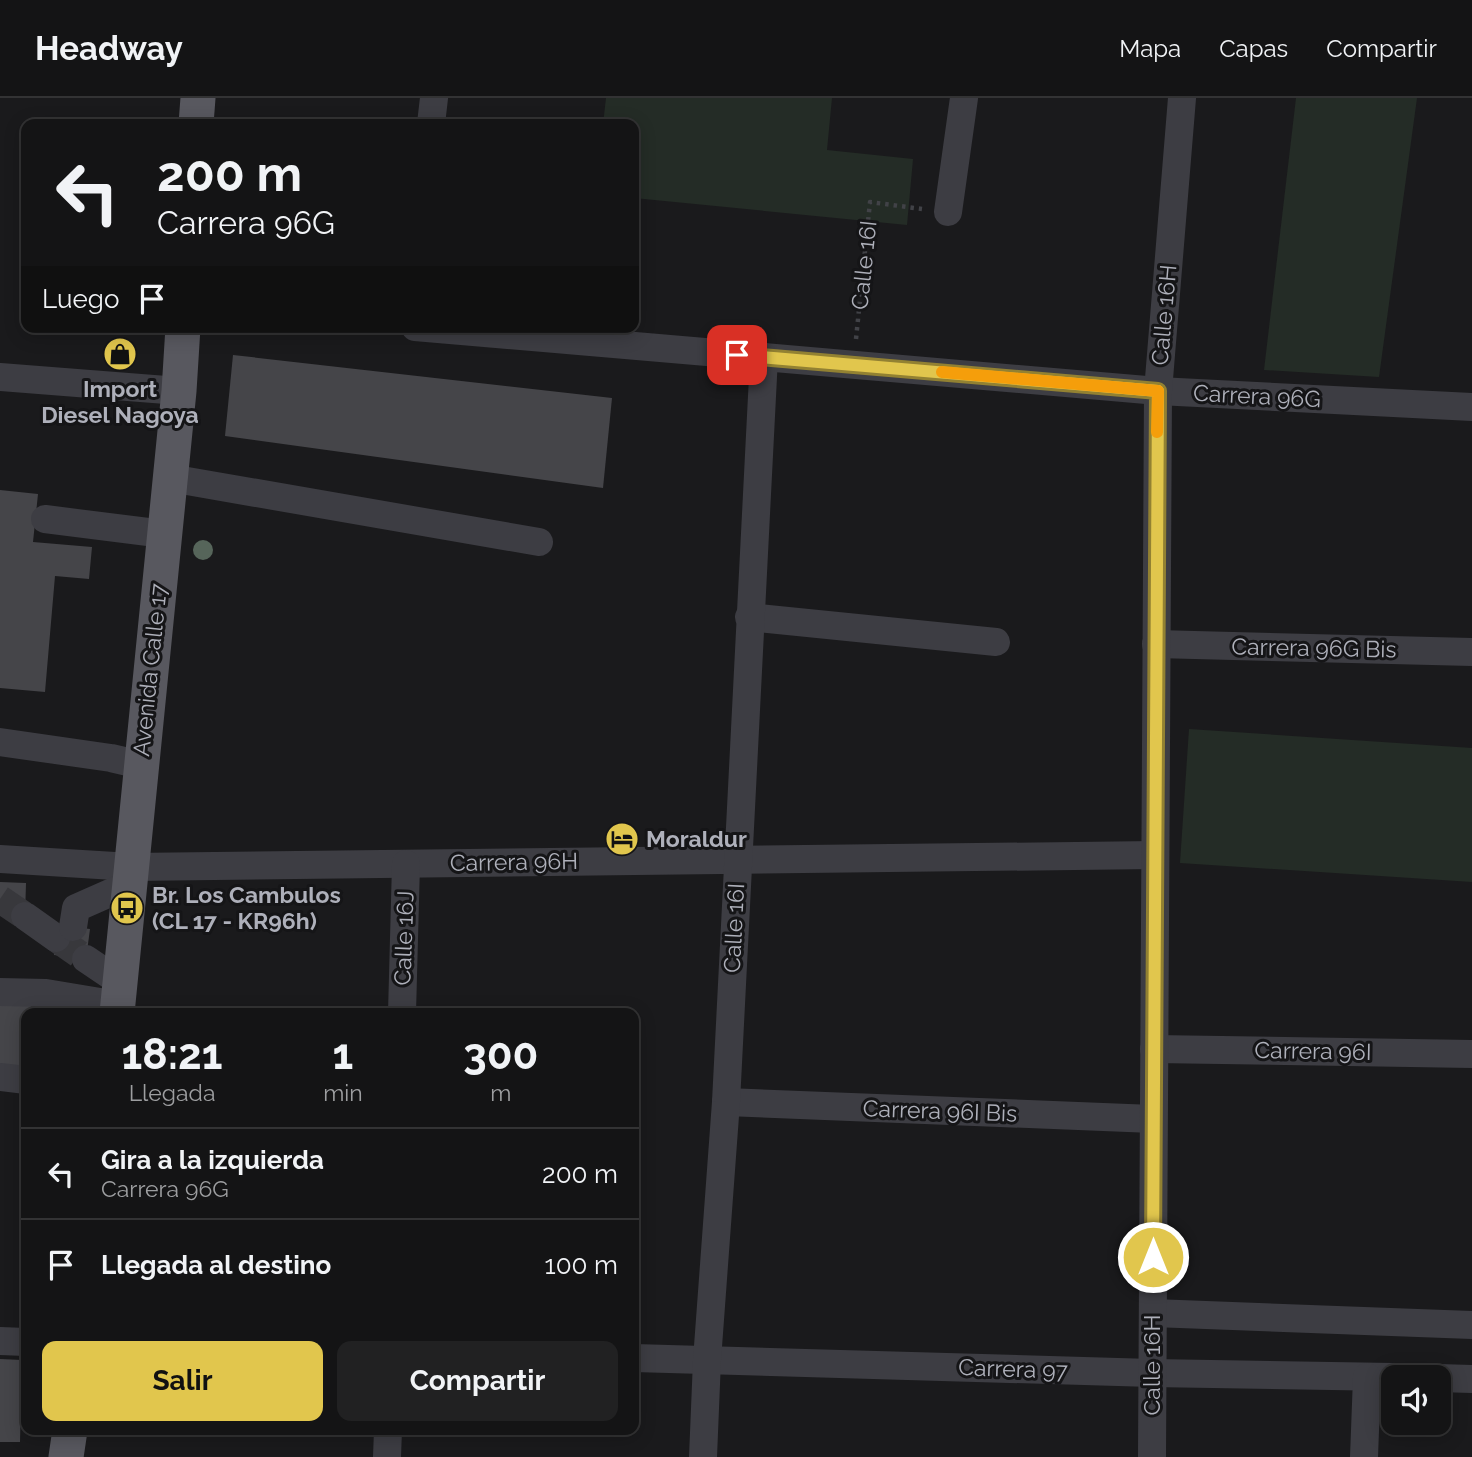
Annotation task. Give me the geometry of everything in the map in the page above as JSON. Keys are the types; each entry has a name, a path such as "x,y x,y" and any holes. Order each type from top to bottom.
{"main road":[{"path":"196,119 198,98"},
{"name":"Avenida Calle 17","path":"118,1000 183,333"},
{"path":"66,1457 69,1435"}],"street":[{"path":"432,119 434,98"},
{"path":"948,212 964,98"},
{"name":"Calle 16H","path":"1152,1457 1158,391 1182,98"},
{"name":"Carrera 96G","path":"485,333 1158,391 1472,407"},
{"name":"Calle 16I","path":"703,1457 706,1360 726,1102 764,357"},
{"path":"0,377 178,391"},
{"path":"170,478 539,542"},
{"path":"45,519 164,534"},
{"path":"749,617 996,642"},
{"name":"Carrera 96G Bis","path":"1156,644 1472,653"},
{"path":"0,743 111,758 141,765"},
{"name":"Carrera 96H","path":"0,859 130,876 407,864 1155,855"},
{"name":"Calle 16J","path":"402,1008 407,864"},
{"path":"25,916 64,933 76,908 130,876"},
{"path":"86,959 118,1000"},
{"path":"0,992 46,993 118,1000"},
{"name":"Carrera 96I","path":"1154,1049 1472,1054"},
{"path":"0,1077 21,1079"},
{"name":"Carrera 96I Bis","path":"726,1102 1153,1119"},
{"path":"1153,1312 1472,1325"},
{"path":"0,1341 21,1342"},
{"name":"Carrera 97","path":"639,1358 1380,1377"},
{"path":"1364,1457 1380,1377"},
{"path":"1451,1378 1472,1379"},
{"path":"387,1457 388,1435"}],"path":[{"name":"Calle 16I","path":"853,365 870,202 948,212"}],"shaded area":[{"path":"606,98 832,98 827,150 913,159 907,225 639,198 639,119 604,119"},
{"path":"1296,98 1417,98 1379,377 1264,370"},
{"path":"1189,729 1472,748 1472,882 1180,863"}],"building":[{"path":"233,355 612,398 603,488 225,436"},
{"path":"0,490 38,494 33,542 92,547 89,579 55,576 45,692 0,688"},
{"path":"0,882 26,883 25,916 0,914"},
{"path":"58,925 90,929 86,959 54,955"},
{"path":"0,1002 31,1005 31,1008 21,1008 21,1067 0,1065"},
{"path":"0,1359 21,1360 20,1442 0,1442"}],"tunnel":[{"path":"0,899 25,916"},
{"path":"56,938 86,959"}],"slow traffic":[{"path":"942,372 1158,391 1157,432"}],"place":[{"name":"Import Diesel Nagoya","path":"120,354"},
{"name":"Moraldur","path":"622,839"},
{"name":"Br. Los Cambulos (CL 17 - KR96h)","path":"127,908"}],"route":[{"path":"737,355 1158,391 1153,1257"}]}
